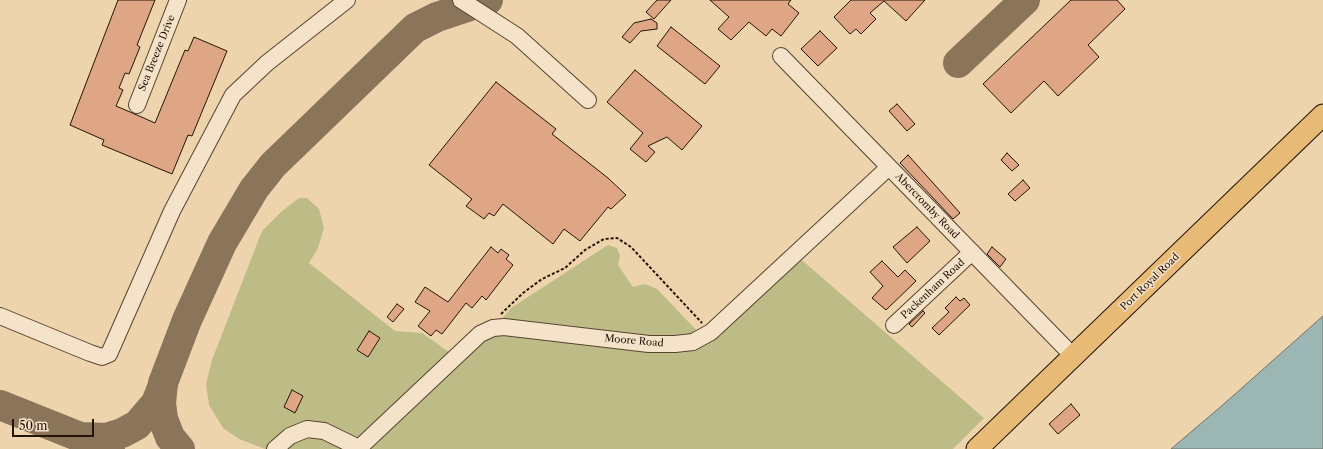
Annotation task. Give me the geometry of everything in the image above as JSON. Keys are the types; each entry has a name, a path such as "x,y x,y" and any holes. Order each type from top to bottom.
{"main road":[{"name":"Port Royal Road","path":"977,449 1323,115"}],"street":[{"name":"Sea Breeze Drive","path":"136,105 178,0"},
{"path":"0,316 90,353 102,357 109,354 172,211 233,95 267,63 347,0"},
{"path":"461,0 517,36 588,100"},
{"name":"Abercromby Road","path":"780,56 1073,356"},
{"name":"Moore Road","path":"360,449 480,334 493,328 504,327 649,344 693,342 711,332 889,167"},
{"name":"Packenham Road","path":"894,325 972,252"},
{"path":"275,449 290,436 307,429 324,431 360,449"}],"path":[{"path":"496,318 523,292 542,278 565,268 585,250 604,239 617,238 631,247 711,332"}],"shaded area":[{"path":"299,198 307,198 319,209 324,228 318,248 309,263 395,331 422,333 449,352 503,327 502,319 511,308 608,245 617,248 620,256 618,265 633,287 645,284 657,289 703,337 796,255 984,418 953,449 265,449 239,439 223,428 209,405 206,384 212,360 262,231 281,212"}],"water":[{"path":"1323,316 1323,449 1171,449 1225,403"}],"building":[{"path":"118,0 155,0 137,45 140,47 129,74 125,73 119,88 123,90 116,106 155,123 185,50 188,51 194,37 227,51 192,136 188,135 172,174 102,145 104,140 70,125"},
{"path":"657,0 671,0 654,19 646,12"},
{"path":"710,0 791,0 788,4 799,13 781,36 772,29 766,36 749,22 731,40 718,29 729,17"},
{"path":"851,0 925,0 906,21 884,1 870,13 876,19 861,34 856,29 850,34 834,17"},
{"path":"1071,0 1117,0 1125,9 1088,45 1099,57 1058,96 1044,81 1011,113 983,84"},
{"path":"651,19 657,23 657,29 641,31 630,43 622,37 634,23"},
{"path":"671,27 720,66 705,84 657,46"},
{"path":"820,31 837,48 818,66 801,49"},
{"path":"635,70 702,126 682,150 667,137 648,146 655,152 646,162 630,149 643,133 607,102"},
{"path":"496,82 556,129 552,134 608,178 626,195 611,209 608,207 580,241 564,229 553,244 503,204 494,216 489,213 484,219 466,206 472,199 429,165"},
{"path":"897,104 915,124 907,131 889,111"},
{"path":"1007,153 1019,165 1012,171 1001,160"},
{"path":"908,155 960,213 953,219 900,163"},
{"path":"1023,180 1030,188 1015,201 1008,194"},
{"path":"917,227 930,241 907,263 893,247"},
{"path":"491,247 498,253 501,249 509,255 506,259 513,265 486,300 482,296 472,308 466,303 442,334 436,330 431,336 418,326 430,311 415,302 425,287 448,302"},
{"path":"992,247 1006,259 1000,267 987,254"},
{"path":"882,261 898,277 905,270 916,281 886,310 872,298 883,286 870,272"},
{"path":"956,297 960,301 964,298 970,305 939,335 932,328 949,312 945,308"},
{"path":"397,304 404,309 393,322 387,317"},
{"path":"923,311 925,313 912,327 909,324"},
{"path":"369,331 380,338 368,357 357,350"},
{"path":"292,390 303,396 295,413 284,407"},
{"path":"1071,404 1080,415 1058,434 1049,424"}],"taxiway":[{"path":"180,449 170,437 163,419 161,403 163,383 187,320 222,243 254,189 273,165 415,28 437,17 488,0"},
{"path":"958,63 1025,0"},
{"path":"82,437 106,438 122,433 137,425 156,403 163,385"},
{"path":"0,405 110,449"}]}
